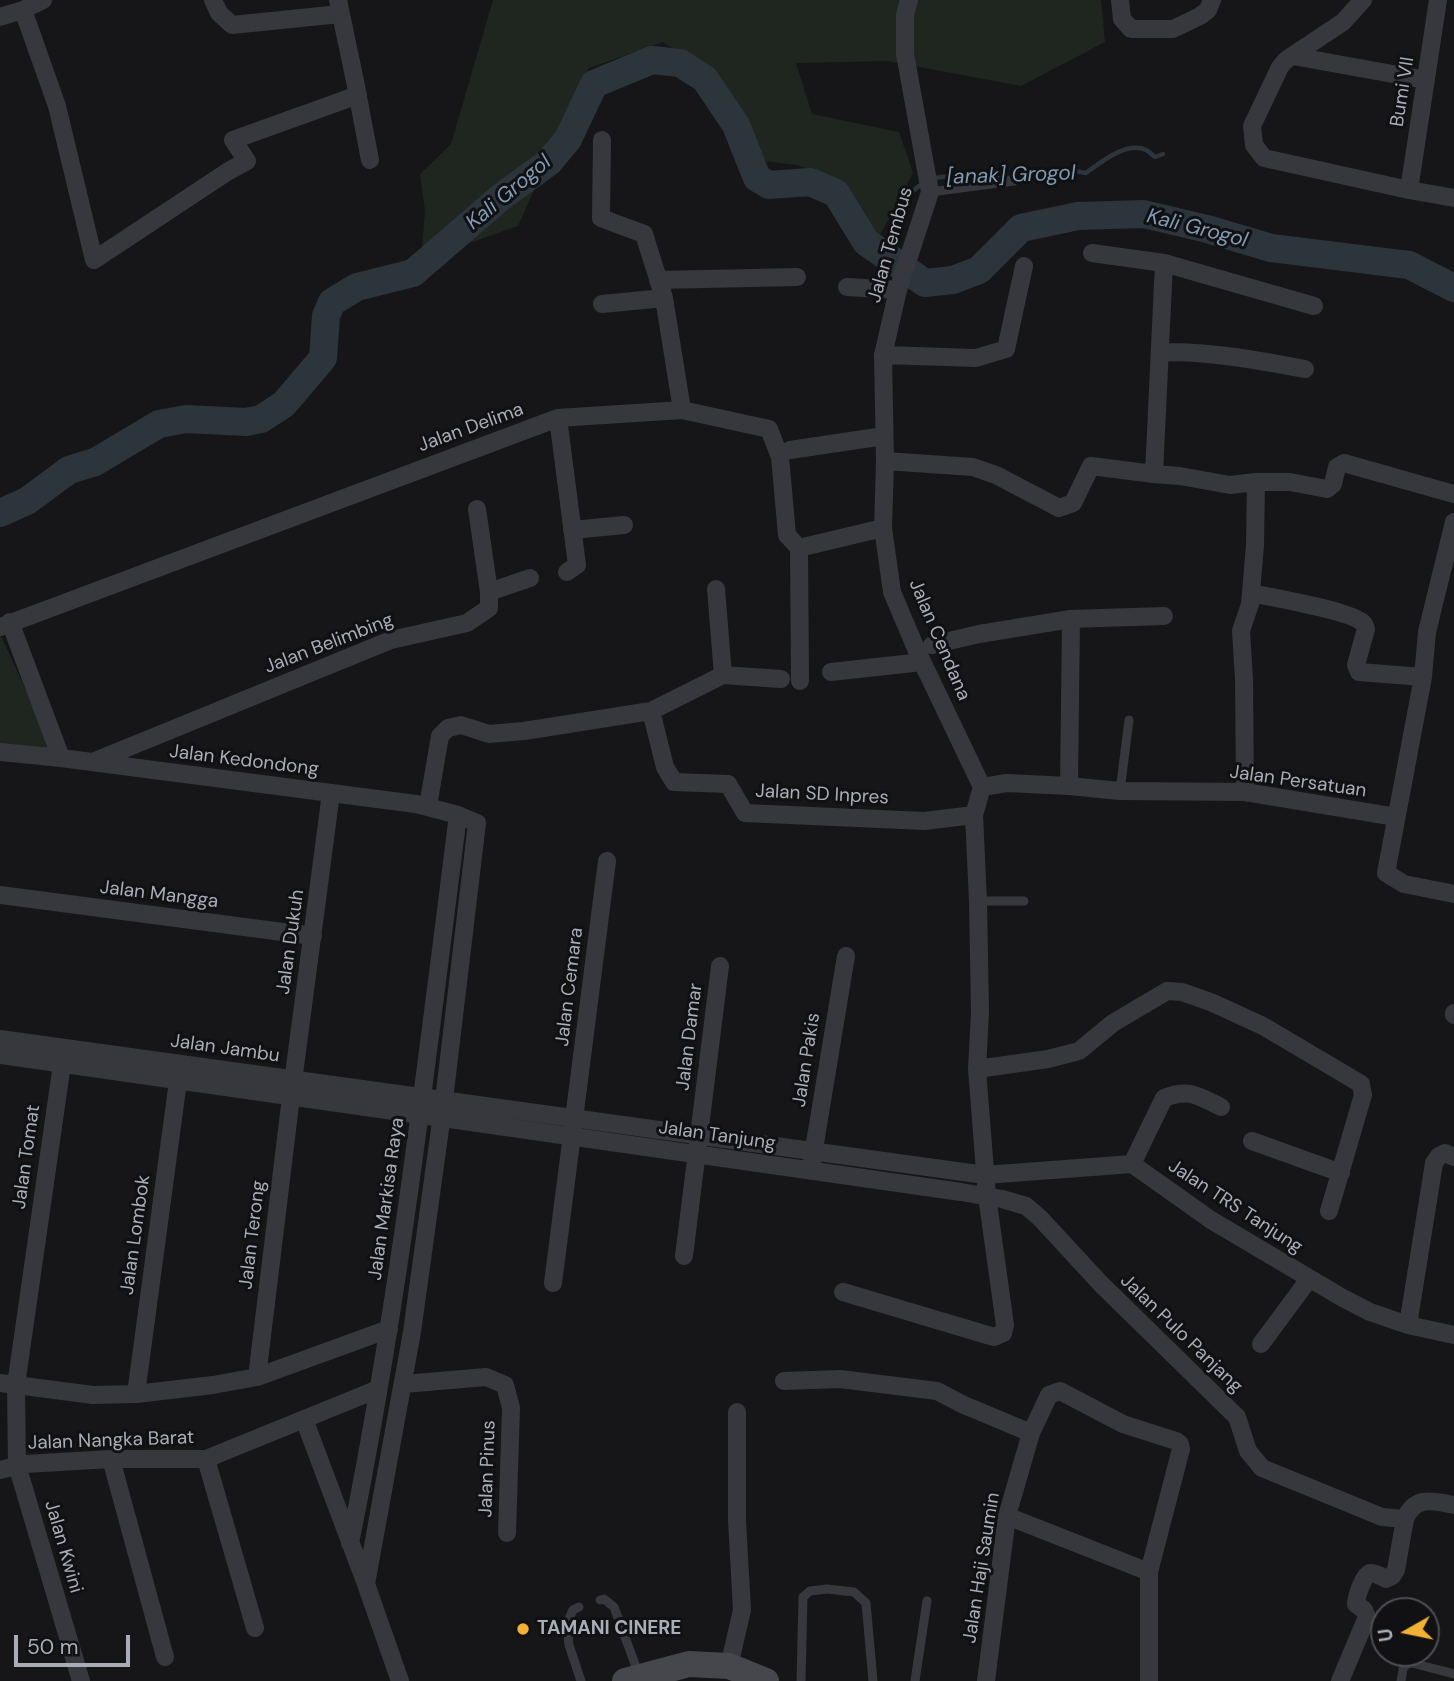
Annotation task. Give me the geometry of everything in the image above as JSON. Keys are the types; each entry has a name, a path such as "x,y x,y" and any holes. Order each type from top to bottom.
{"main road":[{"path":"632,1679 689,1664 729,1666 766,1681"}],"street":[{"path":"0,17 43,0"},
{"path":"213,0 219,13 232,25 339,7 370,160"},
{"name":"Jalan Tembus","path":"890,461 884,436 883,355 899,286 930,192 905,54 905,15 909,0"},
{"path":"1120,0 1122,19 1131,29 1173,29 1200,16 1208,10 1212,0"},
{"path":"1363,0 1343,22 1286,60 1280,67 1252,126 1254,145 1264,158 1454,198"},
{"name":"Bumi VII","path":"1409,190 1438,0"},
{"path":"23,10 57,106 94,260 247,161 233,140 358,95"},
{"path":"1293,56 1426,80"},
{"path":"602,140 601,218 645,234 664,299 682,410"},
{"path":"1092,253 1164,262 1314,306"},
{"path":"1154,474 1164,262"},
{"path":"883,355 976,358 1006,349 1024,265"},
{"path":"658,280 797,277"},
{"path":"847,287 899,286"},
{"path":"602,304 664,299"},
{"path":"1161,352 1248,359 1305,369"},
{"name":"Jalan Delima","path":"5,625 558,418 682,410 769,429 780,457 787,535 799,548"},
{"path":"558,418 577,565 567,572"},
{"path":"790,450 884,436"},
{"path":"890,461 974,467 996,475 1059,508 1073,503 1091,466 1180,476 1230,485 1290,482 1327,489 1333,484 1336,467 1344,463 1454,494"},
{"name":"Jalan Cendana","path":"890,461 883,528 892,592 982,788"},
{"path":"1245,792 1241,631 1250,604 1256,482"},
{"path":"477,509 489,592 530,578"},
{"path":"1454,522 1427,632 1423,677 1386,873 1404,884 1454,894"},
{"path":"572,530 624,525"},
{"path":"800,681 799,548 883,528"},
{"path":"716,590 723,675"},
{"name":"Jalan Belimbing","path":"92,762 391,640 467,623 489,608 489,592"},
{"path":"1251,593 1327,608 1361,621 1366,629 1356,666 1359,672 1423,677"},
{"path":"932,645 979,634 1071,619 1164,616"},
{"path":"1069,786 1071,619"},
{"path":"5,625 61,758"},
{"path":"831,672 922,662"},
{"path":"428,806 440,736 448,728 461,725 489,734 524,731 651,711 723,675 781,679"},
{"name":"Jalan SD Inpres","path":"651,711 665,767 674,782 728,784 745,813 924,821 974,815"},
{"name":"Jalan Kedondong","path":"0,752 428,806 475,821 478,826 443,1109"},
{"name":"Jalan Persatuan","path":"982,788 1007,783 1120,791 1245,792 1396,817"},
{"path":"844,1292 993,1337 1003,1333 1005,1325 987,1196 976,1069 980,1012 974,815 982,788"},
{"name":"Jalan Dukuh","path":"292,1088 331,793"},
{"name":"Jalan Markisa Raya","path":"349,1543 389,1329 458,816"},
{"name":"Jalan Cemara","path":"574,1118 607,861"},
{"name":"Jalan Mangga","path":"0,895 313,936"},
{"name":"Jalan Pakis","path":"810,1171 846,956"},
{"name":"Jalan Damar","path":"684,1256 720,966"},
{"path":"976,1069 1048,1059 1079,1051 1113,1023 1167,992 1182,992 1213,1003 1263,1026 1362,1084 1363,1096 1329,1211"},
{"name":"Jalan Jambu","path":"0,1039 292,1088 443,1109"},
{"name":"Jalan Jambu","path":"0,1055 178,1081 292,1088"},
{"name":"Jalan Tomat","path":"9,1468 8,1384 62,1064"},
{"name":"Jalan Lombok","path":"136,1394 178,1081"},
{"name":"Jalan Terong","path":"257,1377 292,1088"},
{"path":"985,1175 1132,1164 1164,1098 1177,1093 1190,1093 1220,1107"},
{"path":"366,1584 404,1384 443,1109"},
{"name":"Jalan Tanjung","path":"443,1109 574,1118 985,1175"},
{"name":"Jalan Tanjung","path":"443,1109 572,1137 987,1196"},
{"path":"553,1283 574,1118"},
{"path":"1252,1141 1341,1173"},
{"path":"1408,1325 1434,1163 1445,1153 1454,1157"},
{"name":"Jalan TRS Tanjung","path":"1132,1164 1211,1220 1370,1312 1408,1325 1454,1335"},
{"name":"Jalan Pulo Panjang","path":"987,1196 1026,1206 1040,1218 1101,1284 1237,1417 1248,1451 1262,1468 1382,1517 1405,1519"},
{"path":"1261,1344 1309,1279"},
{"path":"8,1384 93,1395 136,1394 212,1385 257,1377 389,1329"},
{"name":"Jalan Pinus","path":"404,1384 486,1377 505,1385 511,1408 507,1533"},
{"path":"784,1381 840,1379 937,1391 1031,1433"},
{"name":"Jalan Nangka Barat","path":"9,1468 111,1459 206,1458 378,1389"},
{"name":"Jalan Haji Saumin","path":"986,1681 1007,1516 1031,1433 1049,1395 1060,1391 1123,1424 1180,1444 1181,1449 1149,1572"},
{"path":"729,1666 743,1610 737,1521 737,1412"},
{"path":"304,1419 400,1681"},
{"path":"206,1458 256,1628"},
{"path":"111,1459 165,1657"},
{"name":"Jalan Kwini","path":"9,1468 81,1681"},
{"path":"1340,1681 1367,1617 1364,1610 1356,1604 1365,1577 1371,1573 1386,1578 1392,1576 1396,1570 1405,1519 1416,1504 1435,1501 1454,1505"},
{"path":"1007,1516 1149,1572 1149,1681"}],"lane":[{"path":"930,192 1014,181"},
{"path":"890,461 898,468 926,471"},
{"path":"1120,791 1129,720"},
{"path":"978,901 1024,901"},
{"path":"801,1681 803,1597 810,1591 827,1588 854,1592 866,1603 873,1681"},
{"path":"600,1600 604,1599 614,1607 632,1679"},
{"path":"915,1681 927,1601"},
{"path":"579,1607 573,1609 567,1623 569,1645 580,1681"},
{"path":"1401,1681 1403,1669 1412,1663 1454,1674"}],"shaded area":[{"path":"493,0 1101,0 1105,42 1021,86 887,61 796,63 812,114 899,132 913,173 879,237 829,175 797,165 755,160 701,67 663,42 589,68 518,226 421,260 425,211 420,174 451,144"},
{"path":"0,634 56,755 0,749"}],"waterway":[{"name":"Kali Grogol","path":"0,513 27,501 69,470 95,462 159,424 186,419 246,422 261,419 284,404 323,358 326,316 332,302 357,287 413,273 501,197 549,162 568,139 594,84 652,60 680,63 705,79 736,125 757,178 769,185 810,182 836,193 866,242 925,283 953,280 979,270 1021,228 1078,216 1144,214 1271,248 1409,265 1454,288"},
{"name":"[anak] Grogol","path":"933,178 967,175 996,178 1064,171 1086,173 1114,154 1131,148 1146,150 1155,157 1163,154"},
{"name":"[anak] Grogol","path":"883,253 902,200 919,186"}],"place":[{"name":"TAMANI CINERE","path":"523,1629"}]}
